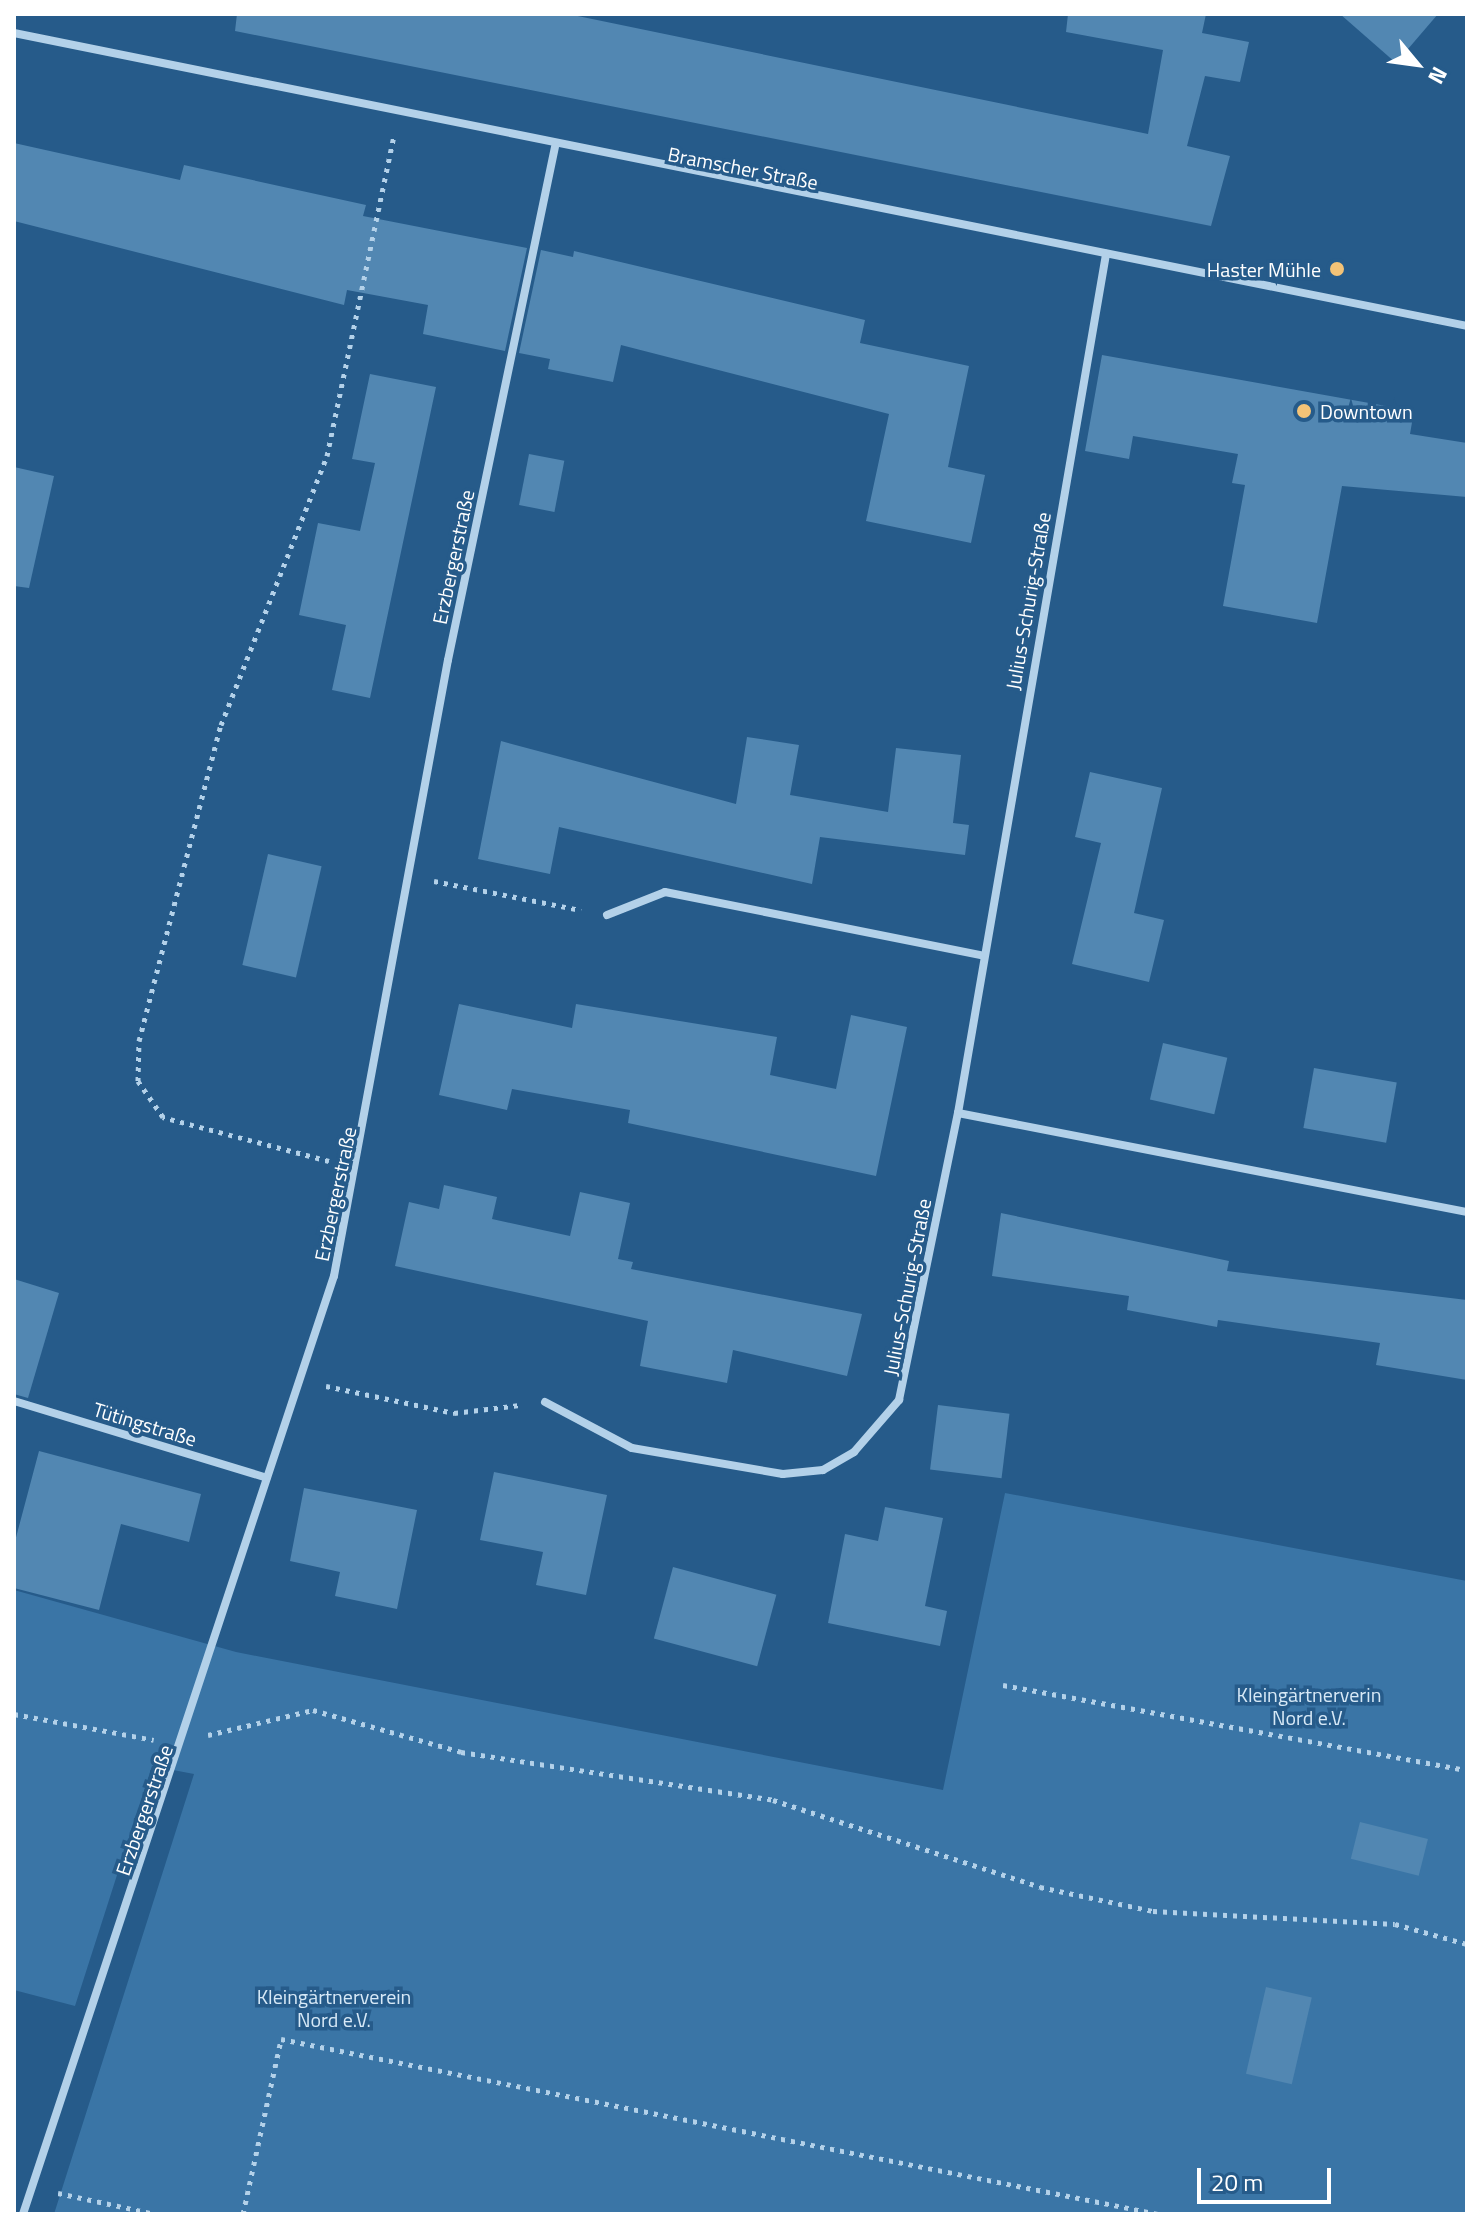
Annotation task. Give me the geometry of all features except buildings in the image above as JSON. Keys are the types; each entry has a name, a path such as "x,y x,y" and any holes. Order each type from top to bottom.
{"street":[{"name":"Bramscher Straße","path":"14,33 555,147 1467,326"},
{"name":"Erzbergerstraße","path":"23,2214 186,1738 301,1380 358,1168 409,877 555,147"},
{"name":"Julius-Schurig-Straße","path":"545,1402 632,1448 783,1474 823,1470 854,1452 883,1425 909,1369 958,1113 981,955 1106,254"},
{"path":"607,915 665,892 981,955"},
{"path":"958,1113 1467,1212"},
{"name":"Tütingstraße","path":"14,1401 267,1478"}],"path":[{"path":"358,1168 163,1117 138,1081 139,1041 221,725 327,456 398,115"},
{"path":"409,877 607,915"},
{"path":"301,1380 454,1413 545,1402"},
{"path":"1003,1685 1467,1770"},
{"path":"14,1714 125,1739 186,1738 313,1710 461,1752 773,1800 1040,1887 1153,1911 1395,1924 1467,1944"},
{"path":"243,2214 281,2039 1158,2214"},
{"path":"33,2188 155,2214"}],"green space":[{"path":"1005,1493 1467,1581 1467,2214 54,2214 194,1774 152,1766 75,2006 14,1990 14,1590 236,1652 943,1790"}],"place":[{"name":"Haster Mühle","path":"1337,269"},
{"name":"Downtown","path":"1304,411"}],"park label":[{"name":"Kleingärtnerverin Nord e.V.","path":"1309,1706"},
{"name":"Kleingärtnerverein Nord e.V.","path":"334,2008"}]}
